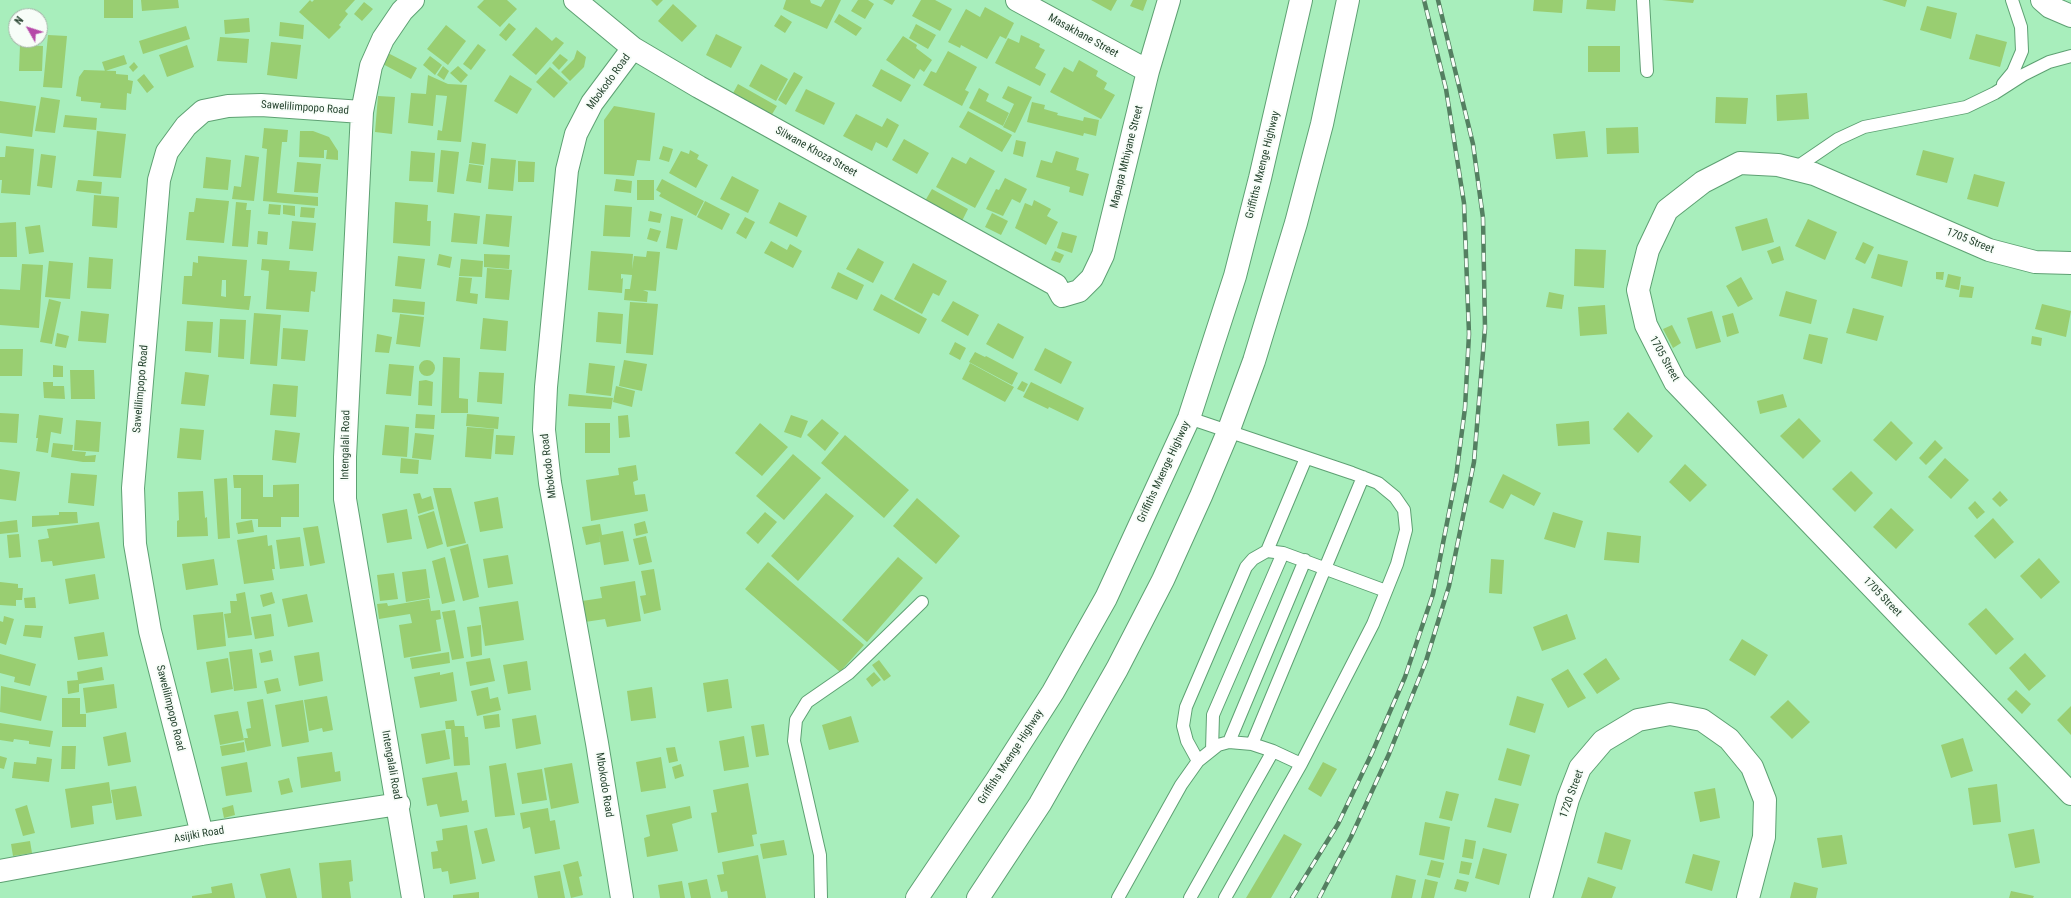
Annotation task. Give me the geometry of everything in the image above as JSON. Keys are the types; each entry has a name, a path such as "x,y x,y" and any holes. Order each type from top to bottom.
{"street":[{"name":"Intengalali Road","path":"413,0 402,12 380,46 371,66 362,112 346,406 345,499 413,898"},
{"name":"Silwane Khoza Street","path":"575,0 633,48 699,87 1056,285 1062,296"},
{"name":"Masakhane Street","path":"1017,0 1148,71"},
{"name":"Mapapa Mthiyane Street","path":"1062,296 1079,291 1092,278 1103,255 1148,71 1170,0"},
{"name":"Griffiths Mxenge Highway","path":"917,898 996,781 1072,659 1106,598 1189,418 1235,276 1260,178 1301,0"},
{"path":"978,898 1040,804 1116,669 1163,580 1228,432 1254,361 1296,223 1322,124 1348,0"},
{"path":"2042,0 2050,6 2071,16"},
{"name":"Mbokodo Road","path":"622,898 597,743 550,483 544,430 546,387 567,170 576,134 592,103 633,48"},
{"name":"Sawelilimpopo Road","path":"202,834 150,631 135,544 133,488 158,180 167,152 186,126 203,111 228,106 261,105 362,112"},
{"name":"1705 Street","path":"2071,263 2035,262 1989,250 1814,174 1778,165 1740,163 1704,182 1667,210 1648,250 1638,290 1646,325 1675,382 2071,794"},
{"name":"1720 Street","path":"1541,898 1568,799 1580,768 1603,741 1632,723 1638,720 1670,714 1702,720 1729,739 1752,767 1765,800 1764,837 1748,898"},
{"name":"Asijiki Road","path":"0,871 202,834 398,804"}],"lane":[{"path":"1642,0 1646,71"},
{"path":"1995,94 2013,72 2022,52 2021,27 2012,0"},
{"path":"1794,169 1838,139 1864,127 1966,107 1995,94 2023,75 2050,62 2071,56"},
{"path":"1189,418 1378,483 1395,497 1404,510 1406,530 1397,564 1373,624 1301,764 1225,898"},
{"path":"1198,761 1187,741 1183,726 1186,707 1246,567 1253,559 1267,550 1306,458"},
{"path":"1252,744 1363,477"},
{"path":"1267,550 1283,552 1386,591"},
{"path":"1212,750 1213,715 1283,552"},
{"path":"1229,742 1305,560"},
{"path":"821,898 820,854 794,741 796,720 807,702 849,673 922,602"},
{"path":"1118,898 1181,785 1198,761 1218,745 1229,742 1252,744 1273,751 1301,764"},
{"path":"1190,898 1273,751"}],"building":[{"path":"104,0 133,0 133,18 104,18"},
{"path":"141,0 178,0 179,8 142,11"},
{"path":"310,0 312,2 314,0 355,0 345,11 348,14 339,25 341,27 329,39 299,12"},
{"path":"484,0 507,0 517,9 500,27 477,7"},
{"path":"651,0 663,0 657,6"},
{"path":"786,0 810,0 811,3 821,7 825,0 841,0 827,29 783,9"},
{"path":"858,0 868,0 874,4 865,19 851,11"},
{"path":"883,0 895,0 892,5"},
{"path":"921,0 935,0 952,9 940,31 912,16"},
{"path":"1091,0 1117,0 1111,11"},
{"path":"1133,0 1147,0 1143,11 1130,6"},
{"path":"1534,0 1563,0 1562,13 1533,11"},
{"path":"1587,0 1616,0 1615,11 1586,9"},
{"path":"1662,0 1694,0 1693,3"},
{"path":"1882,0 1907,0 1905,7"},
{"path":"364,2 373,9 362,21 354,14"},
{"path":"673,4 697,26 682,42 658,21"},
{"path":"1927,6 1957,13 1951,39 1920,30"},
{"path":"985,7 1014,23 1006,39 1000,36 987,59 961,45 960,48 948,42 966,9 980,17"},
{"path":"839,14 862,28 856,36 834,22"},
{"path":"781,15 792,22 785,33 774,26"},
{"path":"249,18 250,32 225,34 224,20"},
{"path":"280,22 304,25 303,39 279,36"},
{"path":"509,23 516,29 506,41 499,35"},
{"path":"916,24 936,35 928,49 909,38"},
{"path":"446,25 466,41 448,65 427,49"},
{"path":"186,26 190,39 143,54 139,41"},
{"path":"536,27 552,41 556,37 564,43 536,75 512,55"},
{"path":"716,34 742,47 731,68 706,55"},
{"path":"1976,34 2007,42 2000,67 1969,59"},
{"path":"48,35 67,36 62,88 43,87 47,48 48,48"},
{"path":"1021,35 1040,44 1039,47 1045,50 1035,68 1046,74 1040,86 995,63 1008,38 1019,43"},
{"path":"903,36 917,45 916,48 932,60 924,72 920,69 914,79 886,60"},
{"path":"220,37 249,39 247,63 217,61"},
{"path":"271,42 301,45 297,79 267,75"},
{"path":"478,44 486,50 471,70 463,64"},
{"path":"187,45 194,67 167,77 159,55"},
{"path":"1588,46 1620,46 1620,72 1588,72"},
{"path":"20,48 43,48 42,71 19,71"},
{"path":"577,50 586,57 584,67 570,81 561,72 574,59"},
{"path":"384,51 417,68 411,79 379,62"},
{"path":"948,51 977,67 965,90 969,92 962,106 923,85 931,71 936,73"},
{"path":"560,54 568,60 559,70 552,63"},
{"path":"124,55 127,64 105,71 102,62"},
{"path":"430,56 442,65 435,75 423,65"},
{"path":"1079,60 1098,71 1096,76 1107,83 1104,89 1115,95 1101,119 1050,92 1064,67 1073,72"},
{"path":"134,62 138,67 133,72 129,67"},
{"path":"761,64 788,79 776,101 749,86"},
{"path":"443,66 449,71 444,80 437,75"},
{"path":"458,66 468,75 461,83 450,73"},
{"path":"550,67 568,83 554,98 536,82"},
{"path":"881,69 911,85 901,102 872,86"},
{"path":"84,70 116,71 116,74 128,75 128,80 133,81 131,94 127,93 126,110 100,108 101,103 81,101 81,97 76,96 79,77"},
{"path":"794,72 803,77 786,105 778,100"},
{"path":"144,74 154,87 147,93 137,80"},
{"path":"428,75 448,84 467,85 461,142 437,140 438,130 442,131 447,96 436,95 433,126 408,123 411,93 426,94"},
{"path":"510,75 532,89 517,114 494,101"},
{"path":"738,84 777,106 771,116 732,95"},
{"path":"1008,86 1032,97 1015,133 1003,127 1014,104 1002,98"},
{"path":"979,88 989,94 986,101 1009,113 1003,126 969,108"},
{"path":"806,89 835,103 824,125 795,111"},
{"path":"1807,93 1809,119 1777,121 1776,95"},
{"path":"378,96 395,97 392,134 375,132"},
{"path":"41,97 60,100 55,133 35,131"},
{"path":"1716,97 1748,98 1746,124 1715,123"},
{"path":"0,101 36,106 32,137 0,133"},
{"path":"1032,102 1045,105 1044,109 1058,113 1057,115 1083,121 1084,117 1099,120 1096,136 1084,133 1083,136 1027,122"},
{"path":"614,106 655,113 650,161 637,160 634,176 604,174 604,120"},
{"path":"968,111 1012,135 1002,152 959,127"},
{"path":"856,114 882,127 887,118 899,125 887,148 876,142 872,151 843,136"},
{"path":"65,115 97,118 96,130 63,127"},
{"path":"1638,127 1639,153 1607,154 1606,128"},
{"path":"264,128 288,130 287,142 282,142 277,193 318,197 318,206 263,201 267,149 262,148"},
{"path":"97,131 126,134 121,178 93,176"},
{"path":"300,131 313,131 329,137 338,151 338,160 326,159 327,150 324,150 324,158 299,157"},
{"path":"1585,131 1588,157 1556,159 1553,134"},
{"path":"904,139 929,153 917,174 892,160"},
{"path":"1016,140 1026,142 1023,157 1013,154"},
{"path":"472,142 486,144 484,165 469,163"},
{"path":"6,146 34,149 30,195 1,193 2,180 0,180 0,157 5,157"},
{"path":"663,146 673,149 669,162 659,159"},
{"path":"441,150 459,152 454,194 437,192"},
{"path":"690,150 699,155 697,159 708,165 696,188 669,173 681,151 689,154"},
{"path":"1923,150 1954,158 1947,183 1916,175"},
{"path":"411,151 435,153 433,182 409,181"},
{"path":"1056,151 1079,158 1076,170 1089,174 1083,196 1069,192 1070,187 1036,177 1041,160 1052,163"},
{"path":"41,154 56,156 52,188 37,186"},
{"path":"245,155 259,157 254,201 232,199 234,186 241,187"},
{"path":"206,157 231,160 228,190 203,188"},
{"path":"952,157 966,164 970,157 995,171 975,208 936,187"},
{"path":"491,158 516,160 513,191 488,189"},
{"path":"518,161 535,162 534,182 518,182"},
{"path":"297,162 321,164 318,193 294,192"},
{"path":"469,164 483,166 481,183 466,181"},
{"path":"1974,174 2005,182 1998,207 1967,199"},
{"path":"732,176 759,190 748,213 720,199"},
{"path":"1005,178 1027,189 1020,203 1012,199 1003,216 986,209 996,189 999,190"},
{"path":"616,179 632,181 631,193 614,191"},
{"path":"662,179 704,201 696,216 659,196 661,193 656,190"},
{"path":"78,180 102,182 101,194 76,191"},
{"path":"637,180 654,180 654,200 637,200"},
{"path":"932,189 968,209 962,221 925,201"},
{"path":"94,195 119,197 117,228 92,226"},
{"path":"196,198 229,201 224,243 186,240 189,212 194,212"},
{"path":"1034,200 1051,209 1047,216 1058,222 1046,245 1015,228 1025,203 1032,206"},
{"path":"705,201 730,214 722,230 697,217"},
{"path":"236,202 247,203 246,210 251,210 248,247 232,246"},
{"path":"395,202 428,205 427,221 431,221 430,246 393,243"},
{"path":"779,202 807,216 797,237 769,223"},
{"path":"269,204 281,205 280,215 268,214"},
{"path":"283,205 295,206 295,216 283,214"},
{"path":"605,205 632,207 630,237 603,236"},
{"path":"301,207 315,208 314,218 300,217"},
{"path":"650,211 662,214 660,223 648,221"},
{"path":"454,213 480,216 477,244 451,242"},
{"path":"992,213 1008,221 1001,235 985,227"},
{"path":"486,214 512,216 509,247 483,244"},
{"path":"671,216 683,219 677,250 666,248"},
{"path":"745,217 755,222 746,239 736,233"},
{"path":"1767,218 1774,242 1742,251 1735,227"},
{"path":"1808,219 1837,232 1825,260 1795,246"},
{"path":"292,221 316,223 313,251 289,249"},
{"path":"16,222 17,257 0,257 0,223"},
{"path":"40,225 44,252 29,254 25,227"},
{"path":"650,228 661,231 657,242 647,239"},
{"path":"258,231 268,232 267,245 257,244"},
{"path":"1062,232 1077,236 1072,253 1057,248"},
{"path":"771,241 787,250 790,244 802,251 793,268 764,253"},
{"path":"1863,242 1874,247 1865,264 1855,259"},
{"path":"1780,246 1784,260 1772,264 1767,251"},
{"path":"858,248 884,262 873,283 846,269"},
{"path":"1575,249 1606,250 1604,288 1574,286"},
{"path":"591,251 633,254 632,269 634,256 646,257 647,251 660,252 656,291 643,290 648,292 647,302 624,300 625,289 630,289 632,275 621,274 621,279 623,278 622,293 588,290"},
{"path":"1055,251 1064,255 1060,263 1051,260"},
{"path":"439,254 452,257 450,268 437,265"},
{"path":"484,254 510,255 509,269 484,267"},
{"path":"1878,254 1908,261 1902,287 1871,278"},
{"path":"198,256 247,260 244,296 251,296 249,310 182,304 184,276 192,276 193,262 198,263","holes":["222,280 226,280 226,297 221,296"]},
{"path":"398,256 425,259 421,289 395,286"},
{"path":"89,257 113,259 111,289 87,288"},
{"path":"262,259 290,261 289,270 317,272 315,292 311,291 309,312 266,309 269,271 261,270"},
{"path":"461,259 483,261 482,277 459,276"},
{"path":"49,261 73,263 70,299 45,297"},
{"path":"913,263 947,281 939,296 933,293 922,314 894,299"},
{"path":"22,264 43,265 39,328 0,325 0,289 20,290"},
{"path":"487,268 512,270 509,300 485,298"},
{"path":"838,272 864,285 857,300 831,288"},
{"path":"1936,272 1944,272 1943,280 1936,279"},
{"path":"1948,274 1961,277 1959,290 1945,287"},
{"path":"459,277 472,278 470,293 478,294 477,304 456,301"},
{"path":"1741,277 1753,299 1738,307 1726,286"},
{"path":"1961,285 1974,287 1972,298 1959,297"},
{"path":"1786,291 1817,300 1811,324 1779,316"},
{"path":"1549,292 1564,295 1562,309 1546,307"},
{"path":"881,294 927,319 919,334 873,310"},
{"path":"49,299 61,302 52,344 40,342"},
{"path":"393,299 425,302 424,315 392,312"},
{"path":"953,301 979,315 968,336 941,321"},
{"path":"630,302 658,304 653,355 626,353"},
{"path":"2042,304 2071,311 2066,337 2035,329"},
{"path":"1605,305 1607,334 1580,336 1578,307"},
{"path":"1853,308 1884,316 1877,341 1846,333"},
{"path":"81,311 109,314 106,343 78,341"},
{"path":"1712,311 1721,342 1696,349 1687,318"},
{"path":"598,312 623,314 621,344 596,342"},
{"path":"254,313 281,315 277,366 250,364"},
{"path":"1733,313 1739,333 1727,337 1722,316"},
{"path":"400,314 424,317 420,347 396,344"},
{"path":"483,318 508,321 506,351 480,349"},
{"path":"220,319 246,320 244,359 218,357"},
{"path":"187,321 213,322 211,353 185,351"},
{"path":"998,323 1024,337 1013,359 986,344"},
{"path":"1672,325 1681,343 1673,348 1663,329"},
{"path":"283,328 308,330 305,361 281,359"},
{"path":"57,333 69,336 66,348 55,346"},
{"path":"377,334 392,337 389,353 375,352"},
{"path":"1809,334 1828,338 1822,364 1803,359"},
{"path":"2032,336 2042,338 2041,346 2031,344"},
{"path":"955,342 966,348 960,360 949,354"},
{"path":"1045,348 1072,362 1061,384 1034,370"},
{"path":"0,349 23,349 22,376 0,376"},
{"path":"975,352 985,357 986,356 1018,373 1012,385 969,362"},
{"path":"443,357 460,358 459,398 468,399 468,413 441,413"},
{"path":"424,360 430,360 435,365 433,374 430,376 424,376 419,371 419,365"},
{"path":"624,360 647,364 642,391 619,386"},
{"path":"589,363 615,366 611,396 586,393"},
{"path":"970,363 1014,387 1005,402 962,379"},
{"path":"389,364 414,366 411,396 386,394"},
{"path":"53,365 63,366 63,377 53,377"},
{"path":"70,370 94,370 95,399 71,399"},
{"path":"185,372 209,375 205,406 181,404"},
{"path":"479,372 504,373 502,404 477,402"},
{"path":"426,380 433,382 432,406 418,405 419,381"},
{"path":"1022,381 1028,384 1024,392 1017,389"},
{"path":"43,382 53,382 53,386 64,386 65,399 44,398"},
{"path":"1031,382 1084,408 1078,421 1049,407 1048,409 1023,397"},
{"path":"273,384 298,386 296,417 270,415"},
{"path":"616,386 635,391 632,407 613,402"},
{"path":"569,394 613,398 611,409 568,406"},
{"path":"1783,394 1787,407 1760,414 1757,401"},
{"path":"1628,412 1653,436 1638,453 1613,429"},
{"path":"0,413 19,414 17,443 0,442"},
{"path":"416,414 435,415 434,429 415,428"},
{"path":"467,414 499,417 498,429 466,426"},
{"path":"39,415 63,418 61,434 51,432 48,453 36,451"},
{"path":"628,415 630,437 619,438 618,416"},
{"path":"791,415 808,421 801,438 784,432"},
{"path":"1799,418 1821,441 1803,459 1780,436"},
{"path":"822,419 839,433 825,451 807,435"},
{"path":"76,420 101,422 99,452 74,450"},
{"path":"1589,421 1590,444 1558,446 1556,424"},
{"path":"1891,421 1913,443 1896,461 1873,440"},
{"path":"585,423 610,423 610,453 585,453"},
{"path":"760,423 788,447 762,476 735,453"},
{"path":"385,425 409,427 407,457 382,455"},
{"path":"467,427 494,429 491,459 465,457"},
{"path":"180,428 204,430 201,460 177,458"},
{"path":"275,430 300,433 296,463 272,460"},
{"path":"415,433 434,435 431,460 412,458"},
{"path":"496,435 515,436 513,455 495,454"},
{"path":"845,435 909,490 884,518 821,463"},
{"path":"1935,440 1943,448 1926,465 1919,458"},
{"path":"53,443 73,445 72,451 86,452 85,456 96,455 95,462 83,462 51,457"},
{"path":"793,454 821,478 784,520 756,496"},
{"path":"401,458 419,460 418,474 400,473"},
{"path":"1945,458 1969,480 1951,499 1928,477"},
{"path":"1685,464 1707,485 1690,502 1669,482"},
{"path":"636,465 638,480 633,482 635,495 645,494 648,511 591,521 586,480 619,475 618,468"},
{"path":"0,469 20,472 16,501 0,499"},
{"path":"1851,471 1873,493 1855,512 1832,489"},
{"path":"71,473 97,475 94,506 68,503"},
{"path":"1503,474 1541,493 1534,506 1511,494 1503,509 1489,502"},
{"path":"233,475 263,475 263,497 273,497 273,485 299,484 299,517 281,517 281,527 258,527 258,519 241,519 241,488 234,488"},
{"path":"227,478 230,538 218,539 214,479"},
{"path":"433,488 451,488 466,543 447,547"},
{"path":"203,491 208,536 177,537 177,521 179,520 178,492"},
{"path":"2000,491 2008,500 2000,507 1992,499"},
{"path":"420,493 422,499 431,496 434,509 418,514 413,494"},
{"path":"826,493 854,516 798,581 771,556"},
{"path":"498,497 503,528 480,532 474,502"},
{"path":"917,498 960,536 936,564 893,526"},
{"path":"1975,501 1985,512 1977,519 1968,508"},
{"path":"1891,508 1914,530 1896,549 1873,527"},
{"path":"407,509 412,539 387,543 382,514"},
{"path":"434,511 443,544 427,549 418,516"},
{"path":"59,512 77,512 78,523 32,527 32,516 59,515"},
{"path":"765,512 777,522 758,544 746,533"},
{"path":"1553,512 1583,521 1575,548 1544,539"},
{"path":"1993,518 2014,542 1995,559 1974,536"},
{"path":"17,520 18,532 0,534 0,522"},
{"path":"252,520 254,532 238,534 236,523"},
{"path":"645,521 648,533 636,536 634,524"},
{"path":"99,522 105,558 53,566 52,561 41,562 38,540 49,538 47,529"},
{"path":"600,524 602,535 623,531 629,561 604,565 599,535 600,542 586,545 582,527"},
{"path":"318,526 325,563 310,566 303,528"},
{"path":"1607,532 1641,536 1639,563 1604,560"},
{"path":"19,534 21,557 9,558 7,535"},
{"path":"267,535 268,546 272,545 275,569 272,569 274,580 244,584 237,540"},
{"path":"646,536 652,562 639,565 633,539"},
{"path":"300,537 304,566 280,569 276,540"},
{"path":"468,544 479,597 463,601 450,549"},
{"path":"508,555 513,584 488,588 483,559"},
{"path":"445,557 455,601 442,604 432,561"},
{"path":"898,557 923,578 867,642 842,620"},
{"path":"2039,558 2060,582 2041,599 2020,576"},
{"path":"214,559 218,585 186,590 182,564"},
{"path":"1491,559 1504,560 1502,594 1489,593"},
{"path":"768,562 864,645 840,672 745,589"},
{"path":"426,569 430,598 406,602 402,572"},
{"path":"654,569 661,610 644,614 640,596 646,595 641,571"},
{"path":"394,573 398,599 380,601 377,575"},
{"path":"95,574 99,599 69,604 65,579"},
{"path":"635,581 641,621 607,627 605,619 585,622 582,601 602,598 600,587"},
{"path":"0,582 18,584 18,588 23,588 22,600 16,600 16,606 0,605"},
{"path":"245,592 252,635 228,638 224,614 231,613 230,601 237,601 236,594"},
{"path":"272,592 275,603 263,607 260,595"},
{"path":"307,594 313,622 288,627 282,599"},
{"path":"35,597 36,608 25,608 24,598"},
{"path":"429,599 431,611 440,610 441,619 436,620 441,651 404,658 399,625 412,623 410,614 379,619 377,604 387,603 388,606"},
{"path":"518,601 524,640 485,646 479,607"},
{"path":"1986,608 2014,639 1996,655 1968,624"},
{"path":"455,610 464,658 452,660 442,612"},
{"path":"223,612 226,646 197,650 193,615"},
{"path":"271,614 274,636 255,639 251,617"},
{"path":"1567,614 1576,639 1542,651 1533,627"},
{"path":"4,616 14,619 6,645 0,643 0,621 3,622"},
{"path":"25,625 43,626 41,638 23,636"},
{"path":"481,625 482,655 471,657 467,627"},
{"path":"104,632 108,656 78,660 74,637"},
{"path":"1742,639 1768,655 1755,676 1729,660"},
{"path":"252,649 257,688 234,691 229,652"},
{"path":"271,650 273,661 261,663 259,653"},
{"path":"319,652 323,681 299,686 294,656"},
{"path":"449,652 450,663 412,669 410,658"},
{"path":"2025,653 2046,676 2029,691 2009,668"},
{"path":"0,654 36,664 30,686 14,682 15,677 0,673"},
{"path":"228,658 233,689 211,693 206,662"},
{"path":"490,658 495,681 470,686 466,662"},
{"path":"1606,658 1620,679 1597,694 1583,674"},
{"path":"879,660 891,676 884,681 872,665"},
{"path":"527,661 531,690 508,694 503,665"},
{"path":"102,667 104,680 79,684 79,692 68,694 67,681 78,680 77,672"},
{"path":"1568,669 1586,698 1568,708 1551,679"},
{"path":"440,672 440,675 453,672 457,701 420,708 414,677"},
{"path":"874,672 881,680 872,687 866,679"},
{"path":"278,678 281,691 267,694 264,681"},
{"path":"728,679 732,708 707,712 703,683"},
{"path":"114,684 117,708 86,713 83,688"},
{"path":"1,686 47,696 41,721 0,712"},
{"path":"488,687 490,699 498,697 501,710 477,716 471,691"},
{"path":"652,687 656,718 631,721 627,691"},
{"path":"2016,690 2031,704 2022,714 2007,699"},
{"path":"327,696 333,730 323,732 322,728 309,731 304,700"},
{"path":"1517,696 1544,704 1535,733 1509,725"},
{"path":"62,698 80,698 80,714 86,714 86,727 62,727"},
{"path":"263,699 271,746 247,751 244,738 248,738 246,729 251,728 247,702"},
{"path":"303,700 309,742 282,747 275,705"},
{"path":"1788,700 1810,722 1792,739 1770,717"},
{"path":"2071,706 2071,735 2057,720"},
{"path":"238,711 244,740 220,745 214,715"},
{"path":"499,714 500,727 485,729 483,716"},
{"path":"536,715 541,744 516,749 512,719"},
{"path":"851,716 859,742 829,750 822,725"},
{"path":"454,720 455,726 464,726 465,737 468,737 470,765 454,766 451,729 446,729 445,721"},
{"path":"0,723 53,731 50,747 29,744 29,741 14,739 13,742 0,740"},
{"path":"764,724 769,755 756,757 751,726"},
{"path":"445,730 450,759 426,764 421,734"},
{"path":"126,732 131,762 108,766 103,737"},
{"path":"744,736 749,767 724,771 719,741"},
{"path":"1963,738 1973,771 1951,778 1941,745"},
{"path":"244,742 245,752 222,756 220,746"},
{"path":"62,746 76,746 75,769 61,769"},
{"path":"675,747 678,761 669,763 666,748"},
{"path":"1507,748 1530,755 1521,786 1498,780"},
{"path":"332,752 335,772 340,771 341,781 301,788 297,757"},
{"path":"0,756 7,758 4,769 0,768"},
{"path":"37,757 52,759 49,782 12,778 14,762 36,764"},
{"path":"661,757 666,788 641,792 636,762"},
{"path":"247,762 252,792 226,796 221,767"},
{"path":"1323,762 1337,769 1321,797 1308,789"},
{"path":"506,763 515,815 495,817 489,766"},
{"path":"572,763 579,803 551,809 544,768"},
{"path":"681,764 684,776 675,779 672,767"},
{"path":"542,769 547,800 522,804 517,773"},
{"path":"457,772 462,801 467,800 469,812 440,817 437,804 427,806 422,778"},
{"path":"289,778 293,792 281,795 278,781"},
{"path":"109,782 112,803 92,806 94,824 71,828 65,789"},
{"path":"748,783 757,834 752,835 754,846 718,853 711,813 717,812 713,790"},
{"path":"1997,784 2001,822 1973,825 1968,788"},
{"path":"136,786 142,816 116,820 111,790"},
{"path":"1715,788 1720,818 1700,822 1694,792"},
{"path":"1446,791 1459,794 1452,821 1439,818"},
{"path":"1495,798 1519,804 1511,833 1487,827"},
{"path":"27,805 35,833 23,836 15,809"},
{"path":"233,805 235,815 224,818 222,808"},
{"path":"690,806 692,818 672,824 678,851 647,857 644,838 650,836 646,815"},
{"path":"548,808 550,821 555,820 560,849 535,854 530,827 523,829 520,813"},
{"path":"1425,822 1450,827 1444,860 1419,855"},
{"path":"467,825 476,879 450,884 448,871 442,872 441,868 433,869 431,852 438,851 436,841 443,840 442,829"},
{"path":"487,828 495,861 482,864 474,831"},
{"path":"2034,829 2040,863 2015,868 2008,834"},
{"path":"1605,832 1631,840 1622,870 1597,863"},
{"path":"1284,834 1302,844 1271,898 1246,898"},
{"path":"1842,835 1847,864 1822,868 1817,838"},
{"path":"1465,839 1476,841 1473,859 1462,857"},
{"path":"784,840 787,855 763,859 760,844"},
{"path":"30,841 32,853 13,856 11,844"},
{"path":"1483,848 1507,854 1499,885 1475,878"},
{"path":"1693,854 1720,861 1712,891 1685,883"},
{"path":"758,855 766,898 728,898 727,891 721,892 717,875 724,874 722,862"},
{"path":"351,860 353,881 349,882 351,898 322,898 319,863"},
{"path":"1431,860 1444,863 1440,878 1427,875"},
{"path":"578,861 582,876 579,877 583,895 571,898 563,865"},
{"path":"1461,861 1472,863 1469,875 1459,873"},
{"path":"290,868 297,898 266,898 260,874"},
{"path":"560,871 565,898 538,898 534,876"},
{"path":"1396,875 1416,880 1412,898 1391,898"},
{"path":"1588,877 1616,887 1612,898 1581,898"},
{"path":"707,879 711,898 691,898 688,883"},
{"path":"1425,879 1438,882 1434,898 1421,898"},
{"path":"1457,879 1469,882 1466,892 1454,889"},
{"path":"682,881 685,898 660,898 658,885"},
{"path":"1794,882 1818,888 1816,898 1790,898"},
{"path":"232,883 235,898 192,898 192,896 212,893 211,887"},
{"path":"2011,891 2034,896 2033,898 2009,898"},
{"path":"479,892 479,898 453,898 453,895"}],"railway":[{"path":"1292,898 1338,824 1372,753 1405,677 1433,594 1456,477 1465,408 1469,334 1464,203 1446,89 1424,0"},
{"path":"1319,898 1351,837 1389,754 1426,661 1449,586 1474,462 1485,328 1483,218 1473,144 1438,0"}]}
